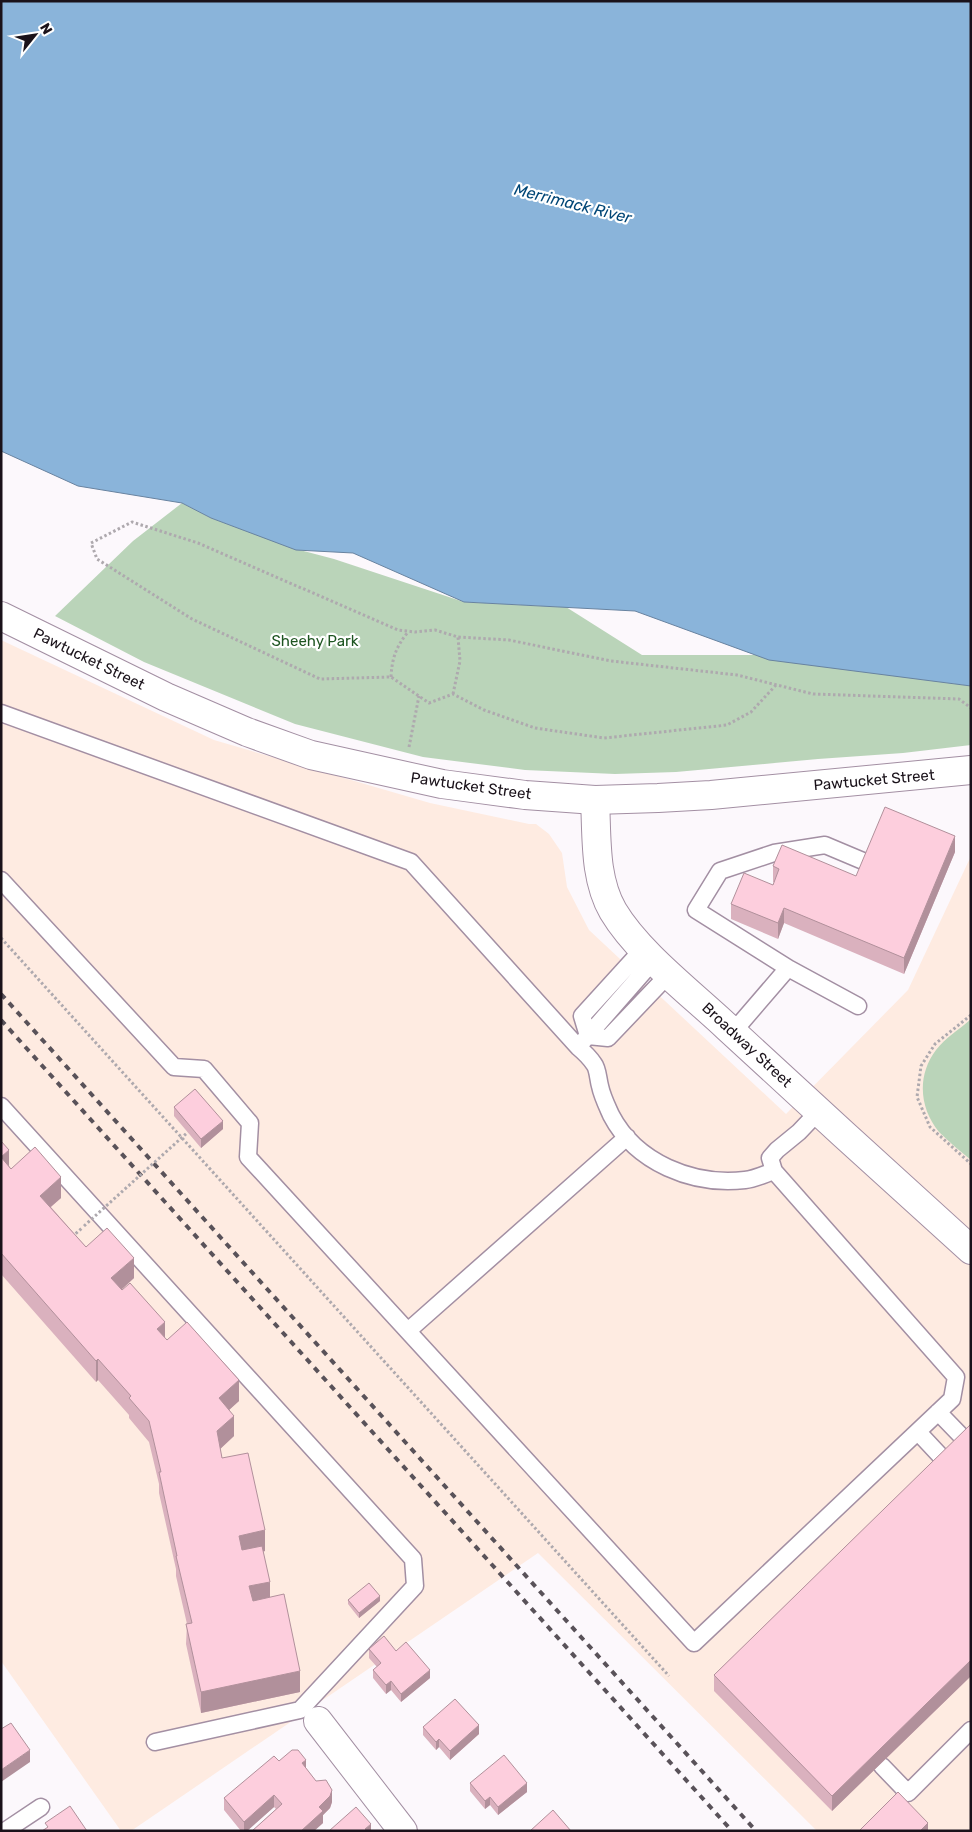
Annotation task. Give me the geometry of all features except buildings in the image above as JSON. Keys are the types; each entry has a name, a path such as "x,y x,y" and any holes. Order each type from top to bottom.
{"main road":[{"name":"Pawtucket Street","path":"1,616 166,697 247,732 312,755 442,784 525,795 595,800 710,795 971,770"},
{"name":"Broadway Street","path":"595,800 598,857 605,892 613,910 626,930 655,961 971,1250"},
{"path":"318,1722 403,1831"}],"lane":[{"path":"1,713 411,862 583,1042 596,1065 600,1088 612,1116 627,1137 645,1154 669,1169 706,1180 746,1180 774,1171"},
{"path":"858,1006 788,968 696,910 720,871 774,853 825,845 863,861"},
{"path":"1,880 174,1067 204,1069 250,1124 248,1157 409,1330 694,1643 952,1399 956,1377 774,1171 770,1158 818,1112"},
{"path":"583,1042 608,1038 655,961"},
{"path":"583,1042 582,1016 655,961"},
{"path":"732,1032 788,968"},
{"path":"1,1106 413,1559 415,1586 300,1710 155,1742"},
{"path":"409,1330 627,1137"},
{"path":"938,1412 968,1443"},
{"path":"918,1432 947,1463"},
{"path":"882,1766 908,1793 971,1730"},
{"path":"5,1831 41,1807"}],"path":[{"path":"776,685 751,712 727,725 604,738 535,728 484,710 453,694 429,703 391,677 320,679 192,619 97,559 91,542 132,522 198,543 303,587 398,630 408,632 435,630 458,637 509,640 611,661 736,675 813,694 959,699 971,708"},
{"path":"391,677 392,664 398,645 408,632"},
{"path":"453,694 460,661 458,637"},
{"path":"403,776 419,696"},
{"path":"1,938 669,1676"},
{"path":"971,1015 935,1044 921,1066 917,1097 930,1127 971,1164"},
{"path":"71,1238 186,1134 179,1135"}],"shaded area":[{"path":"1,640 214,740 430,803 536,824 549,834 562,853 567,887 589,930 786,1114 908,990 971,856 971,1831 817,1831 538,1553 131,1831 121,1831 1,1661"}],"green space":[{"name":"Sheehy Park","path":"182,503 211,518 296,549 334,559 464,602 566,607 642,655 755,655 971,686 971,745 903,753 676,772 615,774 525,770 423,757 295,724 144,662 55,616 133,541"},
{"path":"971,1019 971,1160 943,1136 932,1123 924,1102 923,1081 930,1060 936,1050"}],"water":[{"name":"Merrimack River","path":"1,1 971,1 971,686 769,660 635,611 464,602 353,553 296,550 211,518 182,503 78,486 1,451"}],"railway":[{"path":"1,994 756,1831"},
{"path":"1,1020 732,1831"}]}
